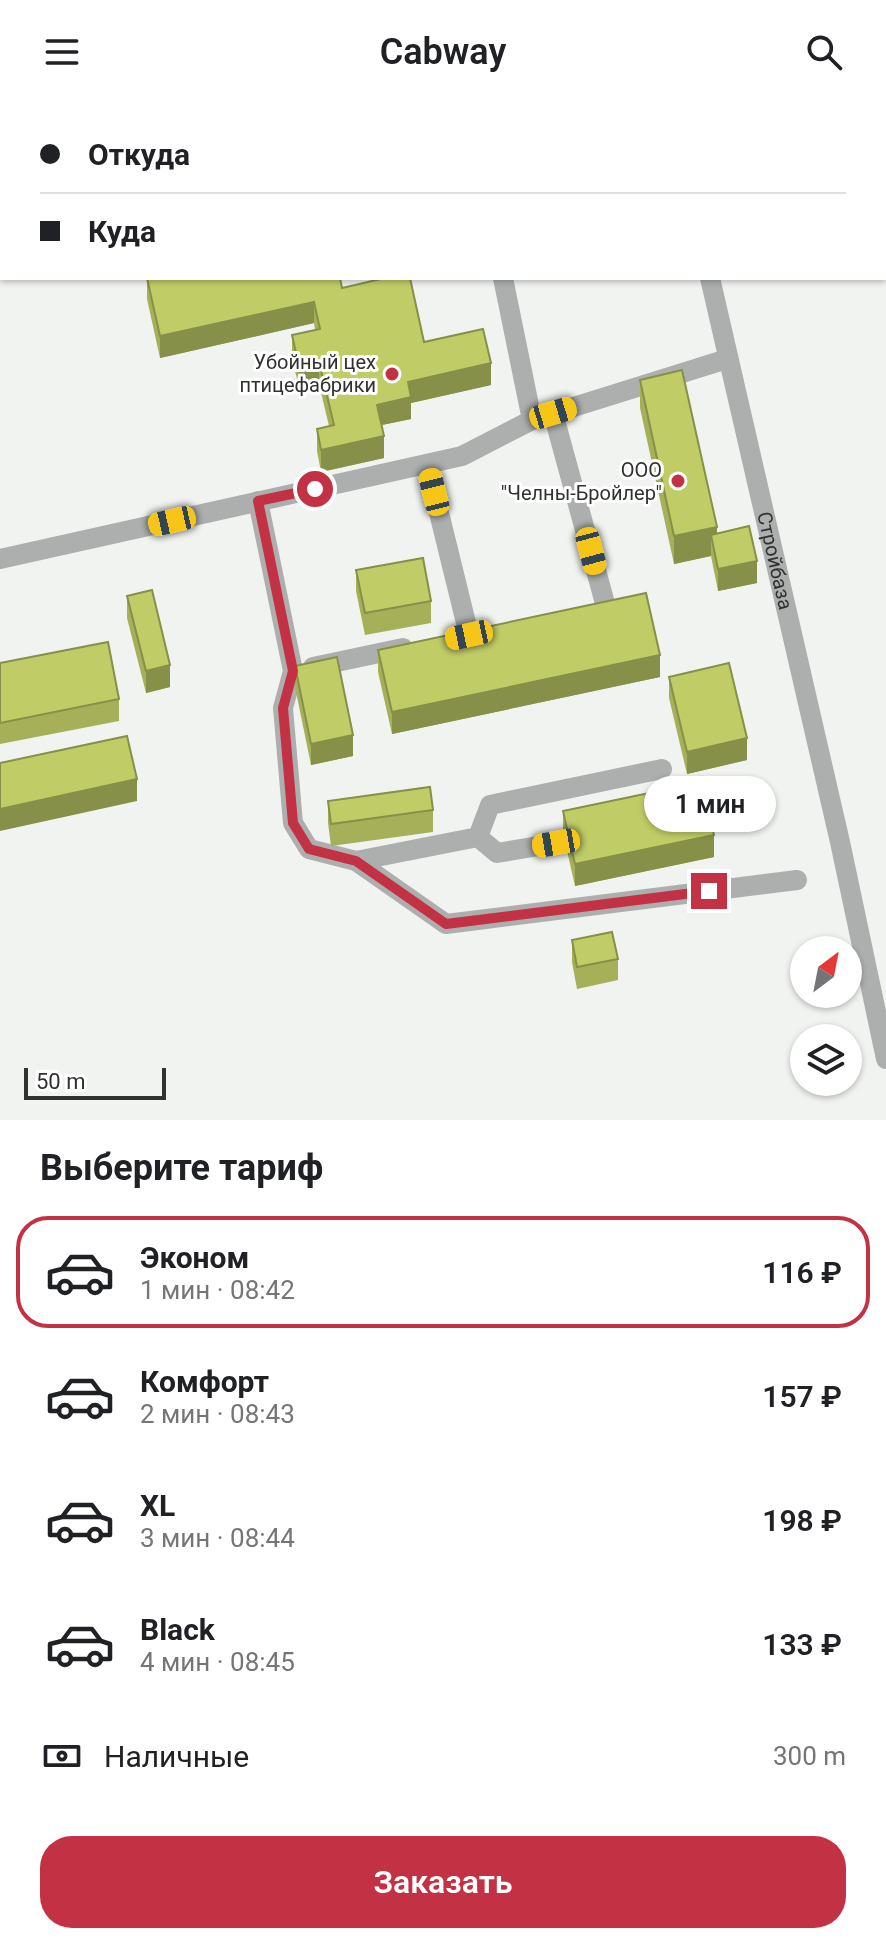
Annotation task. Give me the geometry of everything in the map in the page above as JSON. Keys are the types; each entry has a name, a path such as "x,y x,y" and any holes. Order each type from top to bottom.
{"street":[{"path":"503,280 532,420"},
{"name":"Стройбаза","path":"710,280 840,842 886,1059"},
{"path":"0,559 462,456 532,420 727,359"},
{"path":"553,413 606,607"},
{"path":"427,464 469,635"},
{"path":"258,501 293,671 283,708 293,823 309,849 356,861 446,924 797,880"},
{"path":"293,671 425,644"},
{"path":"478,837 490,805 662,769"},
{"path":"356,861 478,837"},
{"path":"478,837 497,853 556,843"}],"building":[{"name":"Убойный цех птицефабрики","path":"147,280 340,280 342,288 376,280 410,280 424,342 483,329 491,363 408,382 411,397 377,405 384,436 321,450 317,429 334,425 319,362 299,366 292,335 320,329 314,302 160,336"},
{"name":"ООО \"Челны-Бройлер\"","path":"682,370 717,527 674,536 640,380"},
{"path":"749,526 757,561 718,569 711,535"},
{"path":"423,558 431,601 365,613 356,570"},
{"path":"152,590 170,665 146,671 127,596"},
{"path":"646,593 660,655 392,712 378,650"},
{"path":"108,642 119,699 0,723 0,663"},
{"path":"337,657 353,735 311,744 295,666"},
{"path":"729,663 747,738 687,752 669,677"},
{"path":"127,736 137,779 0,809 0,763"},
{"path":"702,782 714,835 575,864 563,811"},
{"path":"430,787 433,810 331,824 328,801"},
{"path":"612,932 618,959 577,967 572,940"}],"place":[{"name":"Убойный цех птицефабрики","path":"392,374"},
{"name":"ООО \"Челны-Бройлер\"","path":"678,481"}],"route":[{"path":"315,489 258,501 293,671 283,708 293,823 309,849 356,861 446,924 709,891"}]}
